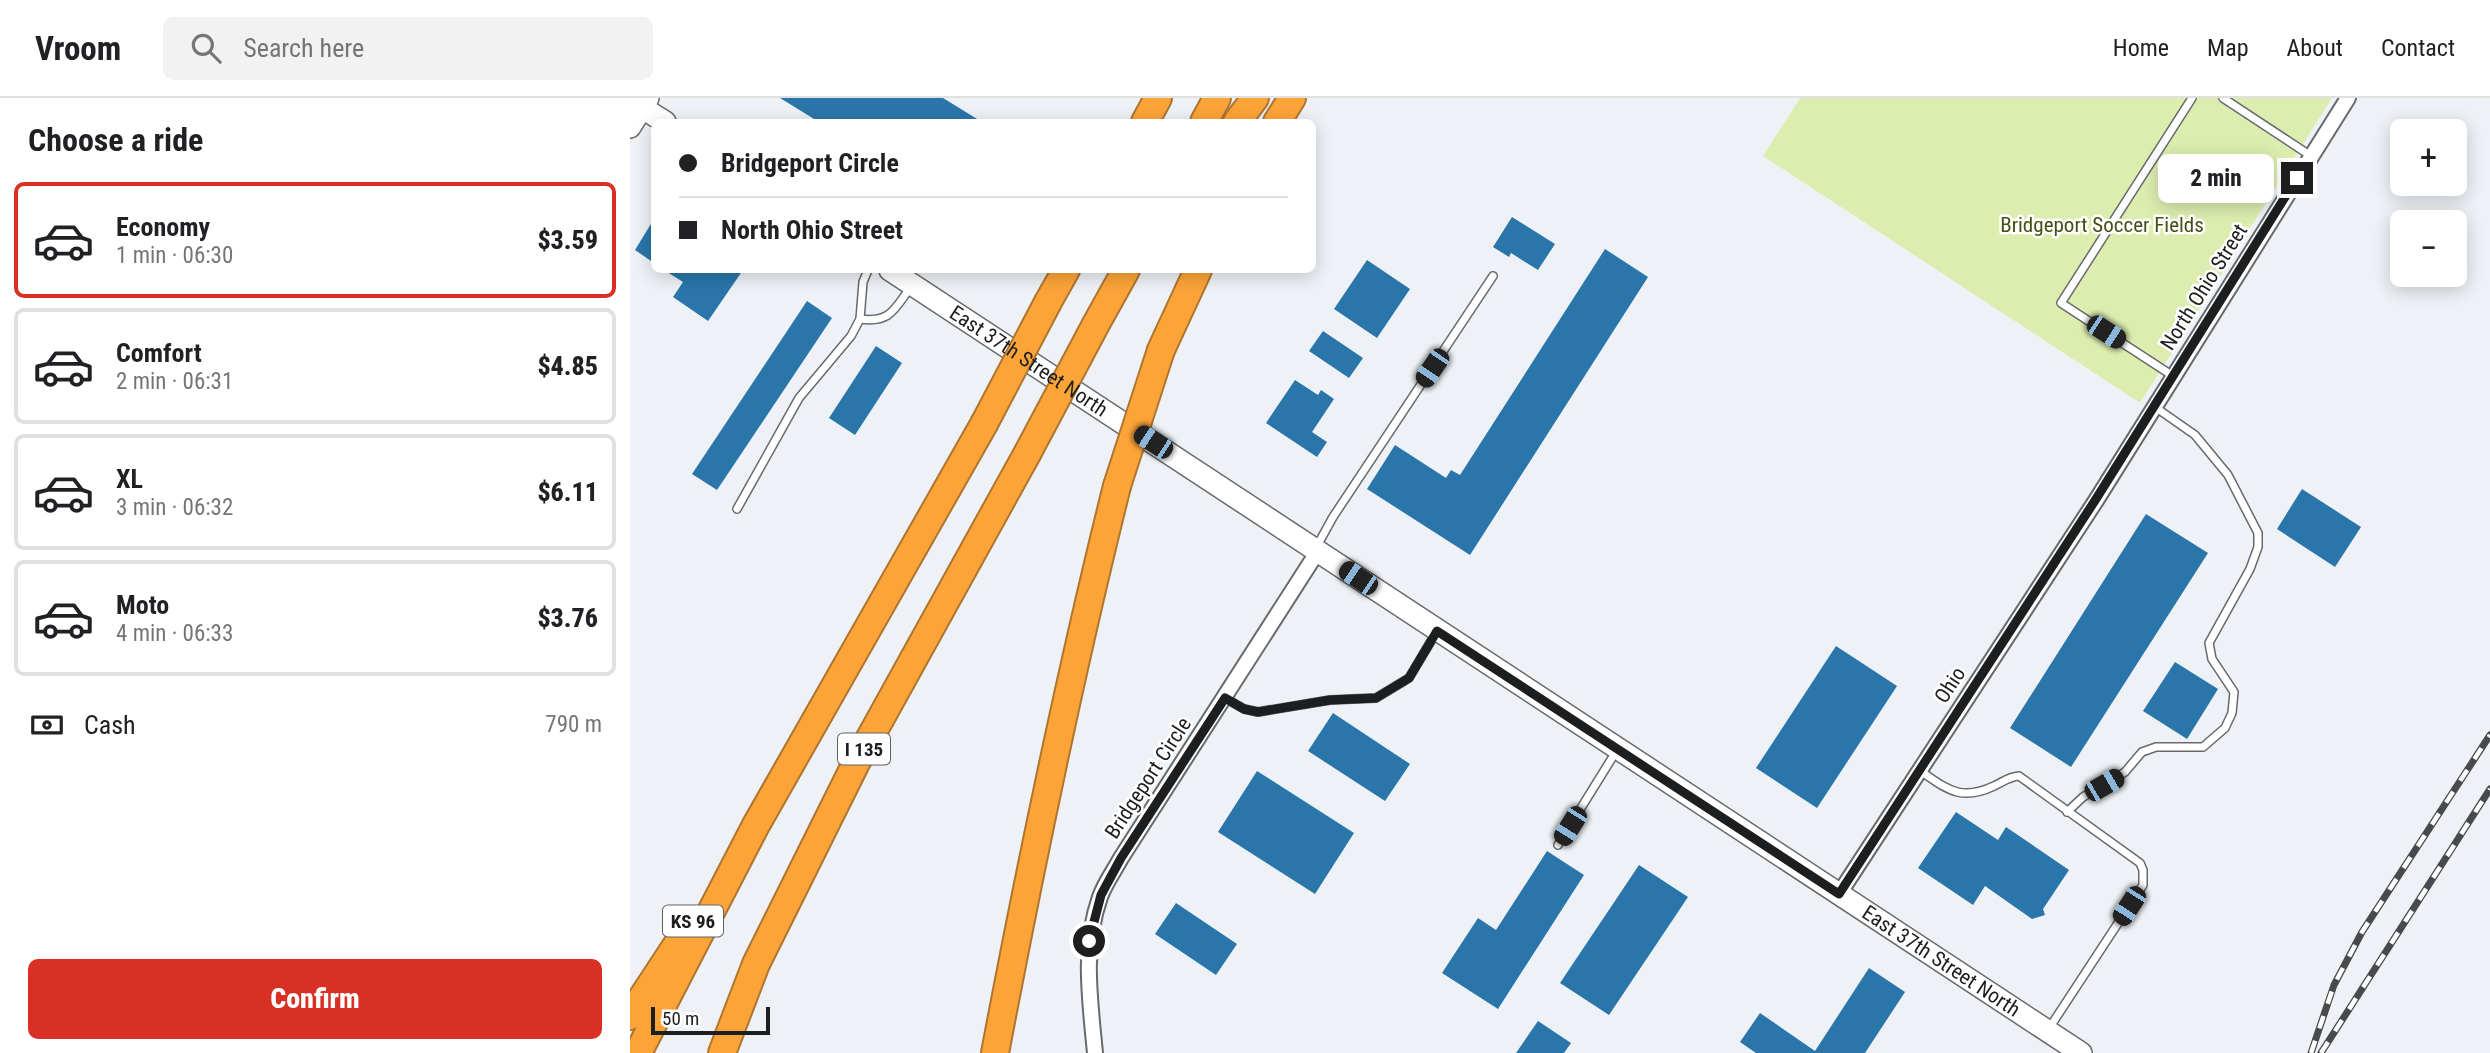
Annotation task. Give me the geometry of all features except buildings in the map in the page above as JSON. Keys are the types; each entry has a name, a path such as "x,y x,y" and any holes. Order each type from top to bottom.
{"highway":[{"path":"1147,119 1158,98"},
{"path":"1206,119 1217,98"},
{"path":"1239,119 1255,98"},
{"path":"1279,119 1292,98"},
{"name":"I 135","path":"638,1053 756,825 984,424 1064,273"},
{"path":"995,1053 1086,609 1117,486 1161,350 1197,273"},
{"name":"I 135","path":"722,1053 756,964 856,763 1124,276"},
{"name":"KS 96","path":"630,1016 756,825"}],"main road":[{"path":"630,127 640,102 661,119"},
{"name":"East 37th Street North","path":"895,273 2048,1031 2072,1050"}],"street":[{"name":"North Ohio Street","path":"2096,499 2347,98"},
{"name":"Ohio","path":"1839,894 2096,499"},
{"name":"Bridgeport Circle","path":"1095,1053 1088,980 1089,941 1101,895 1121,858 1225,698 1316,550"}],"lane":[{"path":"2173,376 2061,303 2192,98"},
{"path":"2223,98 2311,156"},
{"path":"737,509 799,398 851,336 860,319 863,282 867,273"},
{"path":"1316,550 1333,517 1493,276"},
{"path":"860,319 876,321 886,317 912,284"},
{"path":"2067,812 2083,797 2125,772 2142,752 2156,747 2203,747 2225,727 2232,713 2234,692 2212,659 2209,643 2250,569 2258,547 2258,533 2228,475 2196,435 2154,406"},
{"path":"1225,698 1244,709 1258,712 1330,700 1376,698 1409,678 1437,631"},
{"path":"1558,845 1618,750"},
{"path":"1919,770 1951,792 1968,794 1995,786 2007,777 2019,776 2140,863 2143,885 2048,1031"}],"green space":[{"name":"Bridgeport Soccer Fields","path":"1800,98 2332,98 2140,403 1763,156"}],"railway":[{"path":"2311,1053 2334,985 2362,932 2490,735"},
{"path":"2321,1053 2490,789"}],"route":[{"path":"1089,941 1101,895 1121,858 1225,698 1244,709 1258,712 1330,700 1376,698 1409,678 1437,631 1839,894 2096,499 2297,178"}]}
